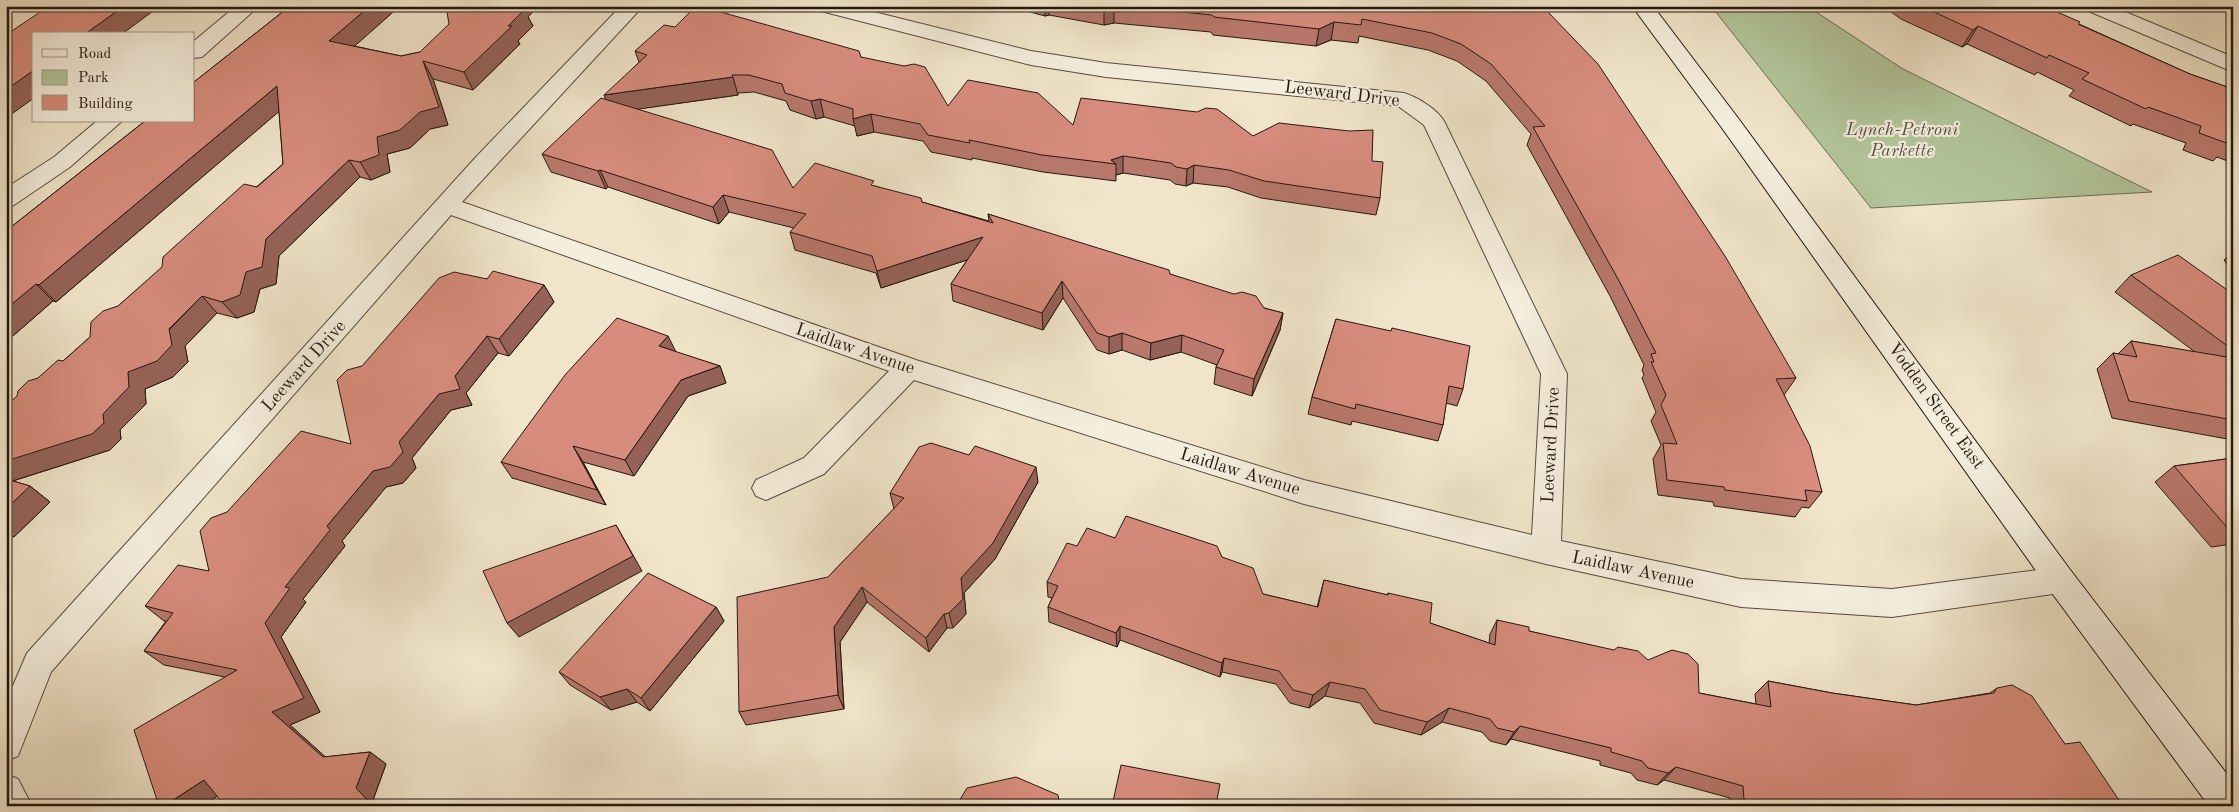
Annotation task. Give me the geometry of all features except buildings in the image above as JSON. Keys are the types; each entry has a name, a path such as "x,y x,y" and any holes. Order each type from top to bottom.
{"street":[{"path":"195,51 249,6"},
{"name":"Leeward Drive","path":"6,745 38,663 447,206 484,162 633,6"},
{"name":"Leeward Drive","path":"824,6 1030,58 1106,70 1404,100 1434,122 1554,374 1546,551"},
{"name":"Vodden Street East","path":"1642,6 1736,130 2060,580 2230,806"},
{"path":"2093,6 2233,65"},
{"path":"6,199 62,162 110,122"},
{"name":"Laidlaw Avenue","path":"447,206 909,368 1304,492 1546,551 1741,593 1892,604 2060,580"},
{"path":"766,488 814,466 909,368"},
{"path":"6,791 15,806"}],"green space":[{"name":"Lynch-Petroni Parkette","path":"1711,6 1807,6 1903,69 2152,192 1871,208"}]}
